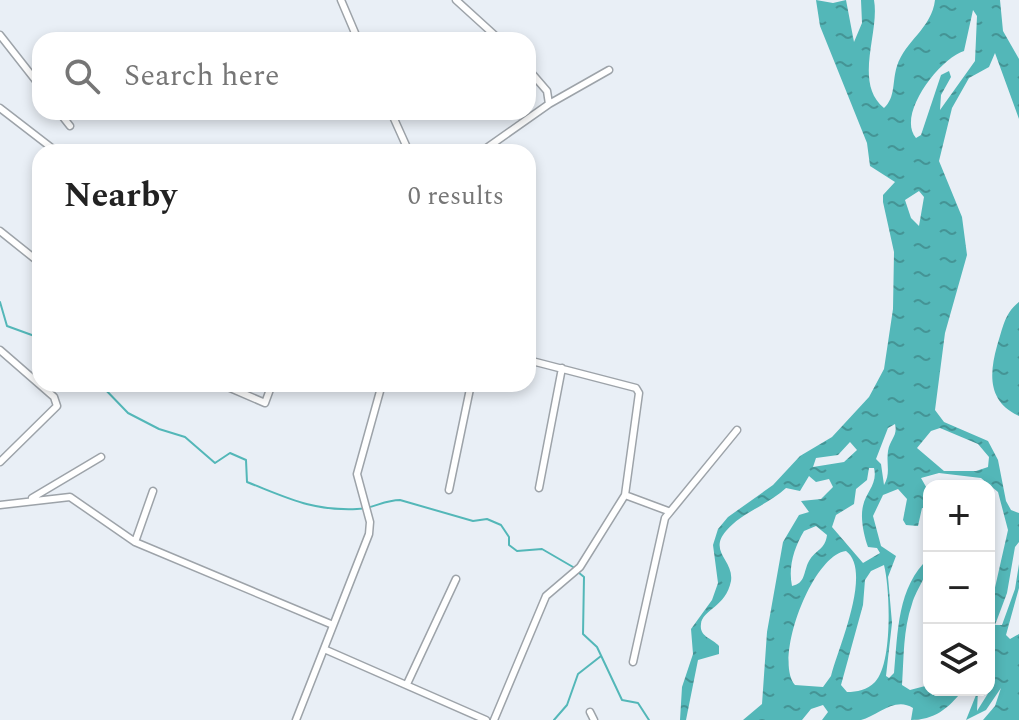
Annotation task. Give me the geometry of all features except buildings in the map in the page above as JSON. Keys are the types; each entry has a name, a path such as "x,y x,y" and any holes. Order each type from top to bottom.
{"street":[{"path":"341,0 355,32"},
{"path":"456,0 491,32"},
{"path":"0,35 32,76"},
{"path":"536,113 609,70"},
{"path":"536,78 547,91 549,104"},
{"path":"0,108 47,144"},
{"path":"65,120 70,126"},
{"path":"395,120 405,144"},
{"path":"492,144 526,120"},
{"path":"0,231 32,257"},
{"path":"0,350 32,378"},
{"path":"494,720 543,601 580,567 625,495 639,390 536,362"},
{"path":"539,488 562,368"},
{"path":"0,462 57,406 48,392"},
{"path":"240,392 265,403 269,392"},
{"path":"296,720 369,534 357,474 380,392"},
{"path":"449,490 469,392"},
{"path":"633,662 668,511 737,430"},
{"path":"27,502 101,457"},
{"path":"135,542 153,491"},
{"path":"625,495 668,511"},
{"path":"0,505 70,497 135,542 333,625"},
{"path":"407,684 456,579"},
{"path":"324,649 486,720"},
{"path":"590,712 594,720"}],"water":[{"path":"816,0 833,3 846,0 854,42 862,23 861,0 874,0 870,85 884,108 892,94 901,57 929,19 935,0 1000,0 1003,31 1019,59 1019,119 995,53 989,67 969,78 952,108 939,161 962,217 967,255 945,333 935,410 944,422 988,441 998,460 1006,501 1011,510 1019,513 1019,542 1015,547 1007,593 995,625 995,587 1008,530 995,480 939,473 921,478 923,508 918,526 906,525 903,520 907,499 898,489 883,495 873,516 881,546 896,556 888,577 892,623 886,676 889,678 894,673 898,626 905,596 923,565 923,579 907,624 902,685 910,690 923,687 923,696 958,696 934,716 911,720 913,708 900,704 861,720 822,720 828,712 823,705 811,709 802,720 743,720 762,704 767,632 783,542 799,515 809,512 801,501 821,499 833,487 829,479 816,482 809,476 800,491 786,488 740,519 721,538 720,551 729,567 731,581 724,597 702,619 701,628 704,635 719,646 719,654 698,660 686,720 680,720 682,687 693,654 691,629 712,600 718,583 713,545 718,529 728,517 773,485 800,456 832,437 869,397 884,369 893,309 894,252 883,195 895,182 870,166 867,143 820,26","holes":["973,10 977,16 975,61 940,110 941,95 951,77 949,71 941,75 921,135 916,138 911,128 916,102 944,64 964,51","919,191 924,197 919,226 911,218 905,200","895,424 884,485 881,464 876,459 888,428","940,428 978,444 989,457 988,467 976,471 944,471 917,448 931,431","850,442 857,450 844,462 813,467 816,458 838,455","869,468 874,468 874,479 863,506 862,521 868,547 877,548 880,553 863,563 832,527 836,515 854,504 856,489 867,480","816,526 827,535 824,544 809,561 802,580 792,586 791,565 804,531","846,551 853,561 856,575 851,610 831,676 823,687 795,685 789,672 793,633 809,589 833,557","884,565 889,607 885,659 881,673 872,685 847,692 841,685 863,605 865,580 871,571"]},
{"path":"1019,302 1019,416 1001,403 992,377 994,357 1005,322"},
{"path":"1019,564 1019,588 1006,635 1010,639 1019,634 1019,720 983,720 995,706 1001,688 986,710 966,720 976,696 977,711 986,696 995,696 995,625 1002,625 1015,589"}],"waterway":[{"path":"0,302 7,326 32,335"},
{"path":"108,392 128,413 159,429 185,437 215,463 230,453 246,460 247,482 275,493 327,508 362,509 400,500 473,521 487,519 501,525 509,537 509,545 517,551 542,549 573,567"},
{"path":"578,572 584,577 583,634 597,647 622,700 638,703 649,720"},
{"path":"554,720 567,705 578,674 601,656"}]}
